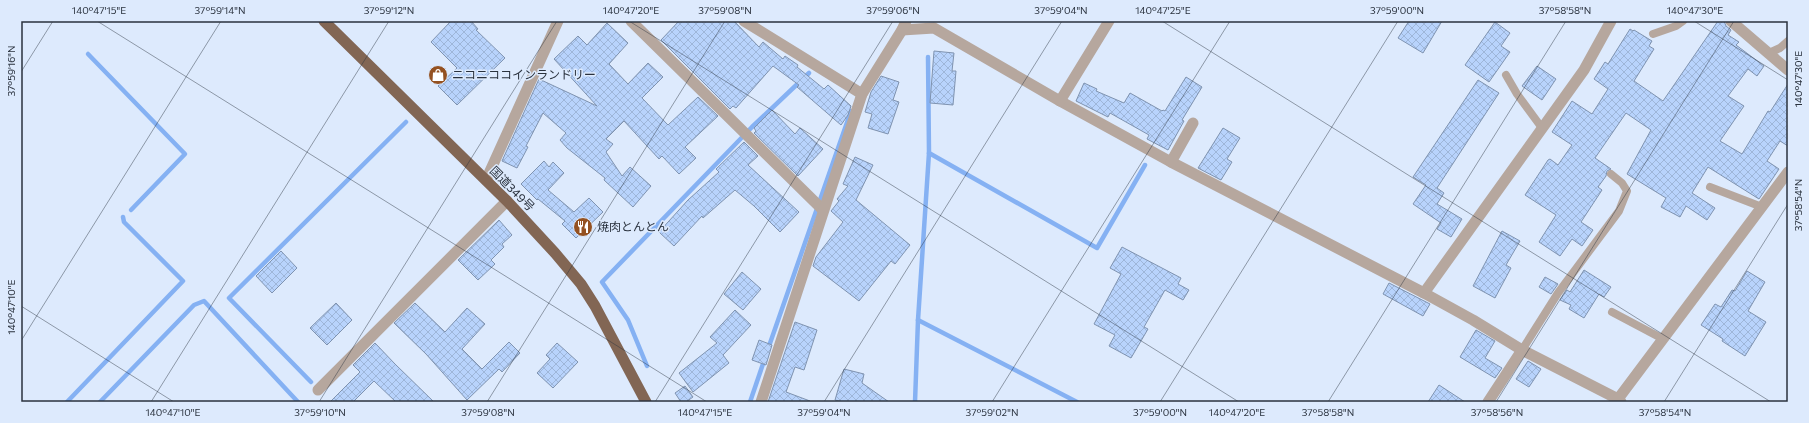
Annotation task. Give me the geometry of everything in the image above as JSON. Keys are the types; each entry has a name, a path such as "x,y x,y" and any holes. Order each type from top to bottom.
{"highway":[{"name":"国道349号","path":"324,21 507,201 555,253 581,284 596,306 646,402"}],"street":[{"path":"486,180 558,21"},
{"path":"631,21 823,210"},
{"path":"744,21 862,94"},
{"path":"1060,101 1109,21"},
{"path":"1424,292 1584,70 1611,21"},
{"path":"1731,21 1788,70"},
{"path":"761,402 862,94 904,26 934,28 1060,101 1171,162 1424,292 1522,350 1620,400 1663,339 1788,172"},
{"path":"1171,162 1193,123"},
{"path":"318,390 507,201"},
{"path":"1488,402 1522,350"}],"lane":[{"path":"1653,34 1676,26 1683,21"},
{"path":"1769,53 1780,48 1788,41"},
{"path":"1506,74 1542,128"},
{"path":"1522,350 1558,293 1619,210 1627,191 1622,183 1611,174"},
{"path":"1710,187 1762,206"},
{"path":"1612,312 1663,339"}],"building":[{"path":"451,21 471,21 478,29 476,30 505,58 457,105 438,86 457,68 431,42"},
{"path":"679,21 734,21 759,47 763,42 783,59 785,56 798,65 797,67 824,89 828,85 851,106 848,115 841,125 797,87 799,85 773,66 736,108 733,106 730,109 661,40"},
{"path":"1409,21 1442,21 1423,53 1398,38"},
{"path":"1718,21 1724,21 1726,26 1731,30 1728,35 1739,42 1736,45 1764,66 1757,76 1748,69 1728,96 1744,106 1720,141 1742,154 1768,111 1770,112 1788,84 1788,146 1780,141 1767,161 1779,169 1759,199 1708,167 1692,193 1715,208 1707,220 1686,206 1680,217 1661,207 1666,198 1627,174 1651,130 1626,113 1595,158 1611,169 1607,171 1606,176 1598,187 1602,190 1581,222 1593,230 1582,246 1572,239 1560,256 1539,242 1556,215 1525,195 1548,160 1550,159 1558,165 1572,145 1552,132 1572,101 1592,114 1608,89 1594,79 1605,62 1608,64 1630,29 1652,41 1649,46 1654,49 1634,81 1663,101"},
{"path":"1495,22 1510,33 1501,46 1510,52 1489,82 1465,65"},
{"path":"607,23 628,43 609,64 628,84 648,63 663,77 642,98 668,125 698,97 718,116 685,147 696,158 679,174 662,156 659,159 624,121 606,139 613,144 606,152 622,176 630,167 651,186 633,207 604,180 605,178 567,148 560,140 566,133 543,113 526,146 528,147 517,168 502,161 539,79 597,106 554,59 578,36 587,45"},
{"path":"934,51 954,53 952,71 956,71 953,105 930,103"},
{"path":"1537,66 1556,79 1542,100 1522,86"},
{"path":"881,76 899,82 893,100 899,102 888,134 868,128 872,114 865,112 871,92"},
{"path":"1186,77 1202,87 1182,120 1184,121 1168,150 1147,139 1149,135 1110,113 1108,117 1076,101 1084,83 1097,89 1096,91 1124,103 1130,93 1162,111 1165,111"},
{"path":"1478,80 1499,93 1437,188 1444,193 1437,204 1462,219 1451,237 1437,229 1441,223 1413,204 1426,185 1413,177"},
{"path":"772,110 795,134 800,128 823,149 798,176 754,133 756,131 754,128"},
{"path":"1223,128 1240,138 1227,159 1232,162 1221,180 1198,168"},
{"path":"744,142 758,156 748,165 799,212 780,232 754,206 735,190 703,218 702,216 674,246 659,232 688,200 719,172 716,169"},
{"path":"855,157 873,165 856,200 910,245 895,264 891,261 859,301 813,266 816,257 843,222 831,211 839,201 837,199 848,186 843,184"},
{"path":"544,161 549,167 553,162 564,173 548,190 574,212 589,198 603,212 576,238 562,224 565,221 538,199 537,200 521,184"},
{"path":"499,220 512,235 502,244 504,247 491,260 495,264 478,280 458,260"},
{"path":"1502,231 1520,241 1506,265 1511,268 1495,298 1473,286"},
{"path":"1122,247 1181,278 1178,284 1189,290 1183,300 1165,290 1144,327 1148,329 1131,358 1109,346 1115,335 1094,324 1121,274 1110,268"},
{"path":"281,251 297,268 272,293 256,276"},
{"path":"1584,270 1611,287 1604,297 1599,294 1584,318 1569,309 1571,305 1560,300 1567,290 1570,292"},
{"path":"1747,271 1765,282 1748,311 1766,322 1745,356 1722,341 1723,339 1701,325 1715,304 1721,307 1732,290 1735,291"},
{"path":"742,272 761,289 743,310 724,294"},
{"path":"1545,277 1558,284 1551,294 1539,287"},
{"path":"1389,283 1430,304 1423,316 1383,294"},
{"path":"336,303 352,320 327,345 310,328"},
{"path":"415,303 445,332 467,308 485,324 462,349 482,369 509,342 520,353 502,372 499,369 467,400 426,354 394,323"},
{"path":"735,310 751,325 723,355 729,363 693,392 679,373 717,343 710,337"},
{"path":"795,322 817,330 804,370 795,367 786,392 810,402 768,402"},
{"path":"1476,330 1495,341 1485,358 1502,368 1495,378 1460,357"},
{"path":"759,340 772,345 766,365 752,360"},
{"path":"375,343 434,402 396,402 374,381 353,402 330,402 360,372 353,365"},
{"path":"557,343 578,362 553,388 537,373 550,359 546,355"},
{"path":"1528,361 1541,369 1529,387 1516,379"},
{"path":"844,369 864,374 862,383 889,402 843,402 835,400"},
{"path":"1439,385 1465,402 1428,402"},
{"path":"685,386 693,397 686,402 681,402 675,393"}],"waterway":[{"path":"88,54 185,154 131,210"},
{"path":"915,402 918,320 929,153 928,57"},
{"path":"647,366 628,320 602,282 752,127 809,73"},
{"path":"768,349 851,111"},
{"path":"311,382 229,298 406,122"},
{"path":"929,153 1097,248 1145,165"},
{"path":"67,402 183,281 124,222 123,217"},
{"path":"100,402 194,305 204,301 298,402"},
{"path":"918,320 1077,402"},
{"path":"750,402 765,358"}],"place":[{"name":"ニコニココインランドリー","path":"438,75"},
{"name":"焼肉とんとん","path":"583,227"}]}
